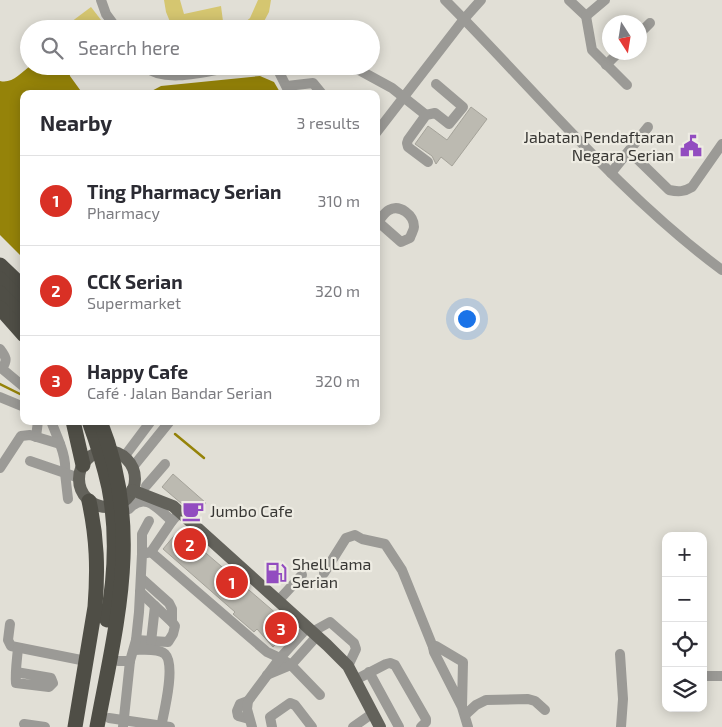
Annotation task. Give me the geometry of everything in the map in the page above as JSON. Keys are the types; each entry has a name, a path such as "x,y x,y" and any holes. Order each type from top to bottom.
{"highway":[{"path":"0,265 20,284"},
{"path":"0,278 20,298"},
{"path":"0,293 20,313"},
{"path":"0,308 20,330"},
{"path":"74,425 81,471"},
{"path":"88,727 108,616 114,553 109,490 100,453 90,425"},
{"path":"100,425 120,490 124,539 124,563 119,610 104,724"},
{"path":"110,425 121,455"},
{"path":"104,724 124,661 131,552 130,499"},
{"path":"76,727 95,607 97,565 95,529 89,501"}],"main road":[{"path":"164,502 130,499 111,506 96,505 83,494 81,471 88,458 96,453 104,451 121,455 133,472 164,502 176,516 278,601 348,666 380,727"},
{"path":"130,499 133,472"}],"street":[{"path":"101,0 110,20"},
{"path":"445,0 611,173 688,245 722,270"},
{"path":"380,128 464,19 481,0"},
{"path":"569,0 586,16 592,50 627,85"},
{"path":"586,16 606,0"},
{"path":"647,25 650,22"},
{"path":"606,65 611,60"},
{"path":"161,75 183,75"},
{"path":"282,75 289,90 313,83 319,90"},
{"path":"368,75 392,88 426,115"},
{"path":"428,162 408,147 407,143 426,115 435,113 449,124 462,109 462,105 436,84"},
{"path":"380,130 383,124"},
{"path":"611,173 648,127"},
{"path":"629,152 669,190 677,192 686,191 692,187 722,144"},
{"path":"0,350 6,358 6,362 1,368 20,384"},
{"path":"0,397 20,405"},
{"path":"36,437 38,425"},
{"path":"53,425 66,466 64,474 68,499"},
{"path":"121,455 148,425"},
{"path":"133,472 167,425"},
{"path":"0,468 22,436 36,437 60,444"},
{"path":"30,461 64,474 81,471"},
{"path":"146,486 165,464"},
{"path":"130,499 135,502 144,501 176,516 146,553"},
{"path":"124,723 124,661 135,645 141,578 146,553 142,534 148,522"},
{"path":"324,573 346,538 355,535 362,539 385,544 402,570 434,652 463,711 468,727"},
{"path":"146,553 267,652 291,665 320,695"},
{"path":"278,601 302,575"},
{"path":"141,578 169,604 172,610 172,622"},
{"path":"135,645 151,642 168,642 171,639 175,626 140,592"},
{"path":"151,642 155,606"},
{"path":"251,723 247,709 248,701 280,658 312,632 330,622 354,643 356,649 348,666"},
{"path":"10,624 8,644 18,648 86,661"},
{"path":"266,676 291,665 312,632"},
{"path":"104,724 124,723 164,726 168,691 168,658 164,653 135,645"},
{"path":"433,647 440,647 463,662 463,711"},
{"path":"16,672 18,648"},
{"path":"620,654 623,699 621,727"},
{"path":"356,679 386,664 395,665 426,718 426,722 421,727"},
{"path":"368,672 398,727"},
{"path":"707,676 722,676"},
{"path":"463,711 486,700 528,699 535,701 545,710"},
{"path":"272,727 270,717 290,703 295,705 312,727"},
{"path":"353,727 373,713"},
{"path":"24,724 45,727"}],"shaded area":[{"path":"164,0 180,0 184,14 221,6 223,20 169,20"},
{"path":"258,0 271,0 269,12 265,20 248,20"},
{"path":"91,7 101,20 74,20"},
{"path":"20,75 70,75 80,90 20,90 20,255 0,235 0,81 4,82"},
{"path":"260,76 274,82 279,90 154,90 161,86"}],"building":[{"path":"471,107 487,119 452,166 441,157 436,164 432,156 415,144 428,126 447,140"},
{"path":"173,474 206,503 195,515 162,487"},
{"path":"179,530 292,627 273,647 257,629 254,632 233,614 235,612 163,549"}],"waterway":[{"path":"0,384 20,394"},
{"path":"175,434 204,458"}],"place":[{"name":"Jabatan Pendaftaran Negara Serian","path":"691,146"},
{"name":"Jumbo Cafe","path":"193,511"},
{"name":"CCK Serian","path":"190,544"},
{"name":"Shell Lama Serian","path":"276,573"},
{"name":"Ting Pharmacy Serian","path":"232,582"},
{"name":"Happy Cafe","path":"281,628"}]}
